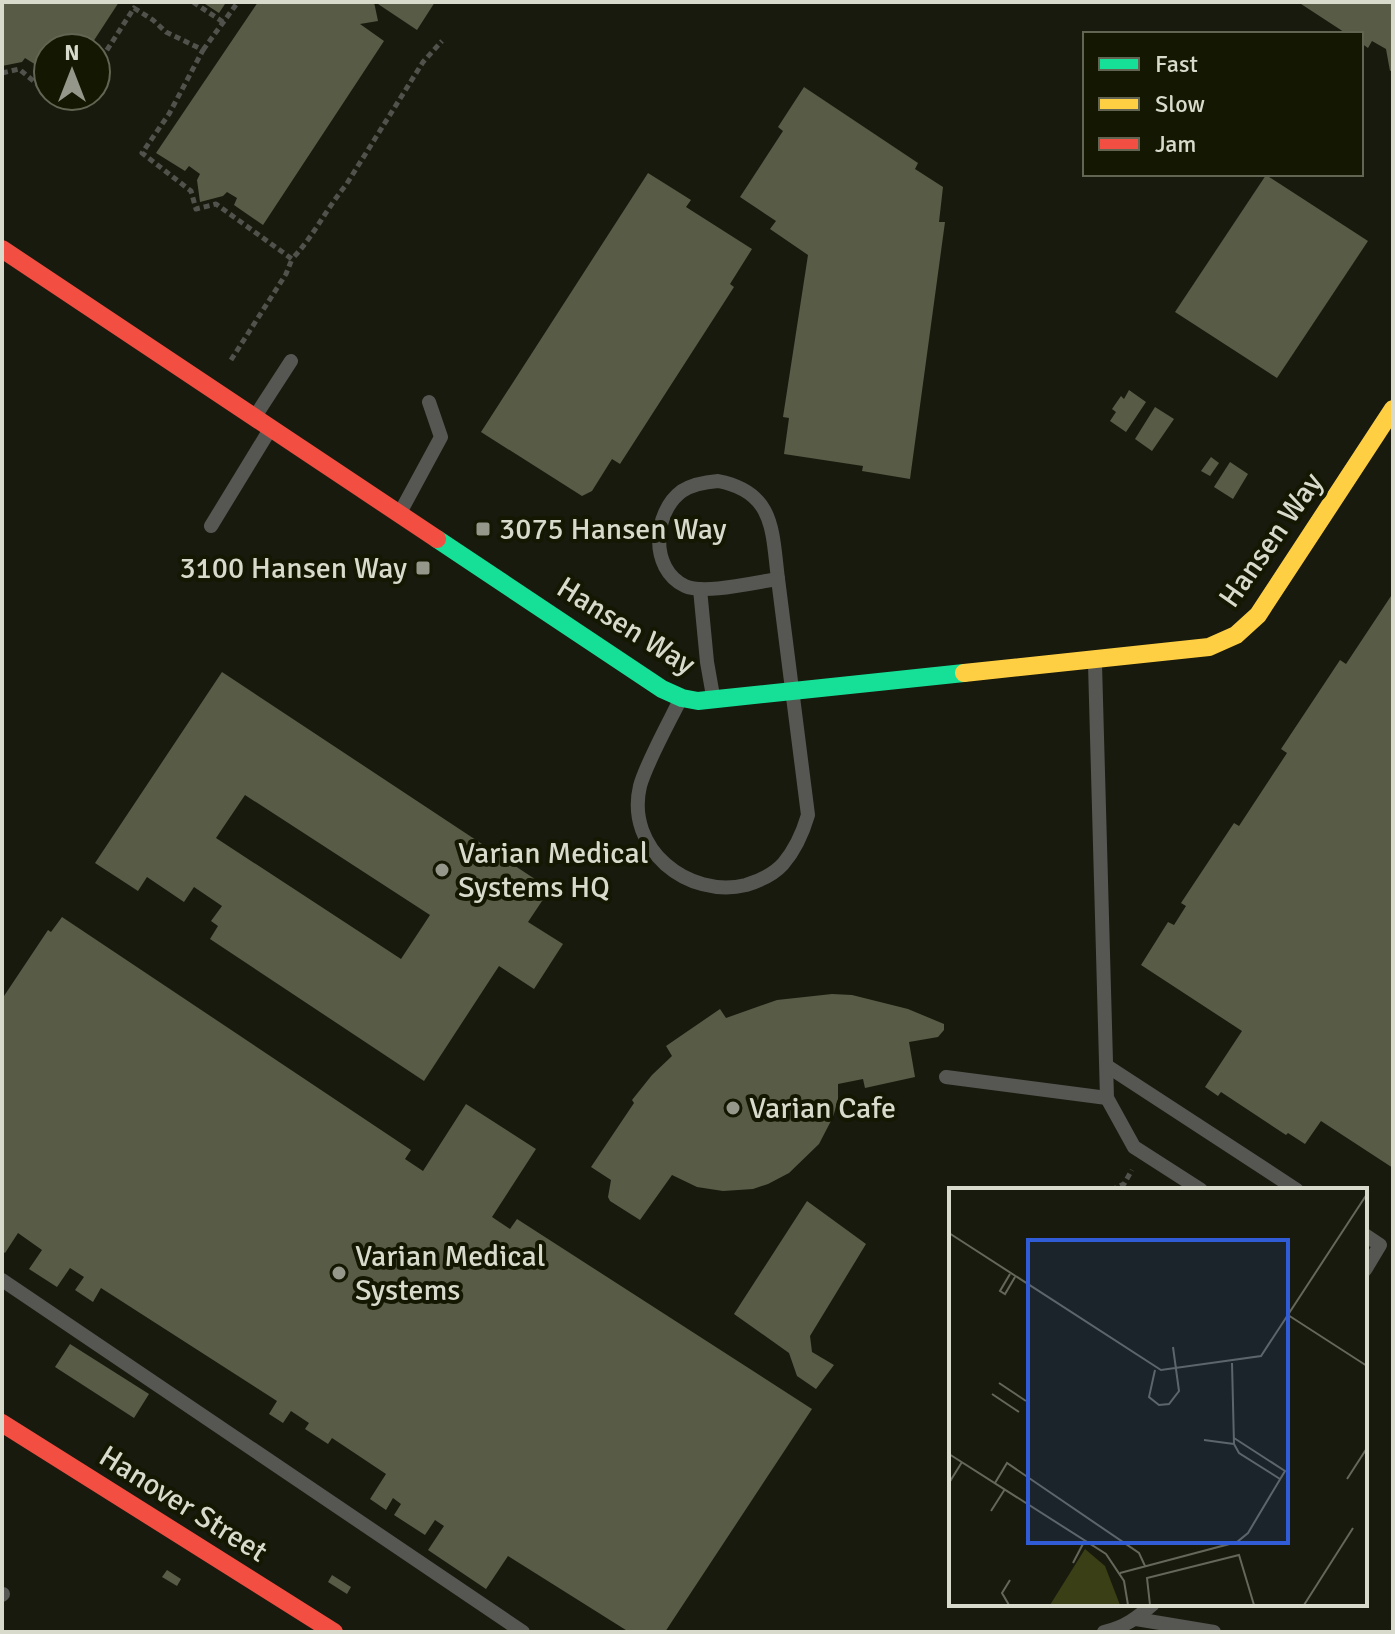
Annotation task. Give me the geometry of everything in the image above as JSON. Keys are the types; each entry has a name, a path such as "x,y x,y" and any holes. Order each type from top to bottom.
{"street":[{"name":"Hansen Way","path":"2,249 662,689 682,698 714,700 793,692 1209,647 1225,642 1249,626 1393,409"},
{"name":"Hanover Street","path":"2,1423 334,1632"}],"lane":[{"path":"211,526 291,361"},
{"path":"399,513 441,437 429,402"},
{"path":"682,698 640,787 639,816 648,843 662,863 682,878 705,887 731,888 758,881 782,865 802,834 808,815 772,525 764,508 752,494 736,484 708,482 682,491 669,504 661,521 658,539 662,558 671,574 685,586 700,589 778,579"},
{"path":"700,589 714,700"},
{"path":"1095,660 1107,1098 1134,1147 1198,1188"},
{"path":"1107,1066 1294,1188"},
{"path":"946,1077 1107,1098"},
{"path":"1367,1236 1380,1245 1367,1267"},
{"path":"2,1280 523,1632"},
{"path":"1136,1619 1141,1606"},
{"path":"1104,1632 1121,1628 1151,1606"},
{"path":"296,1632 305,1613"},
{"path":"1136,1619 1214,1632"}],"path":[{"path":"193,2 223,22"},
{"path":"238,2 203,50 169,114 142,153 191,191 196,209 216,204 292,259"},
{"path":"112,42 136,5 166,32 203,50"},
{"path":"231,360 286,274 292,259 309,241 330,203 346,185 423,62 442,41"},
{"path":"2,73 19,69 32,79"},
{"path":"1115,1188 1124,1184 1132,1170"}],"building":[{"path":"2,2 119,2 99,32 32,32 32,62 25,58 22,62 2,66"},
{"path":"202,2 225,2 225,4 219,13"},
{"path":"258,2 374,2 378,21 360,24 384,41 263,225 234,205 237,198 227,192 200,202 197,180 200,174 189,166 185,171 156,153"},
{"path":"375,2 435,2 417,30"},
{"path":"1298,2 1393,2 1393,70 1390,71 1386,49 1372,41 1368,48 1363,44 1363,32 1344,32"},
{"path":"804,87 918,163 915,169 943,187 939,222 945,222 910,479 862,471 863,466 784,454 789,418 783,417 808,255 770,229 776,221 740,197 783,131 778,127"},
{"path":"648,173 691,200 686,207 752,249 730,284 734,287 620,464 612,459 592,491 582,496 481,432"},
{"path":"1265,176 1368,241 1277,378 1175,312"},
{"path":"1129,390 1146,402 1126,432 1110,421 1116,412 1112,409"},
{"path":"1155,407 1174,419 1152,451 1135,439"},
{"path":"1211,457 1219,463 1210,476 1201,471"},
{"path":"1230,462 1248,474 1233,499 1214,487"},
{"path":"1393,593 1393,1168 1321,1121 1305,1144 1221,1092 1218,1096 1205,1087 1242,1031 1141,965 1168,922 1174,925 1186,906 1181,903 1234,823 1239,826 1287,753 1281,749 1340,660 1346,664"},
{"name":"Varian Medical Systems HQ","path":"222,672 550,889 528,922 563,944 534,989 499,966 424,1081 210,939 218,926 211,921 222,906 194,887 184,902 147,877 138,891 95,863","holes":["245,795 430,915 401,959 216,838"]},
{"name":"Varian Medical Systems","path":"62,917 411,1150 405,1159 423,1171 466,1104 536,1149 492,1217 510,1229 517,1219 812,1409 665,1632 629,1632 508,1556 486,1589 428,1550 444,1526 435,1520 425,1535 394,1515 401,1504 393,1498 386,1510 370,1499 386,1474 332,1438 328,1444 305,1429 309,1423 291,1411 283,1423 269,1414 277,1401 101,1288 93,1302 75,1290 84,1277 70,1268 57,1287 29,1269 42,1250 18,1233 5,1253 2,1251 2,999 48,930 51,932"},
{"name":"Varian Cafe","path":"852,995 908,1009 944,1024 944,1030 938,1037 909,1042 915,1077 865,1088 863,1079 838,1084 833,1117 819,1144 789,1173 768,1184 753,1189 723,1191 697,1187 672,1175 640,1220 610,1201 611,1180 591,1167 634,1103 632,1100 672,1056 666,1046 720,1009 726,1018 777,1000"},
{"path":"807,1201 866,1244 810,1336 812,1352 834,1365 816,1389 797,1376 789,1353 734,1314"},
{"path":"70,1344 149,1394 134,1418 55,1367"},
{"path":"167,1570 181,1579 177,1586 162,1577"},
{"path":"332,1575 351,1587 347,1594 328,1582"}],"traffic: fast":[{"path":"437,539 662,689 682,698 698,701 964,673"}],"traffic: slow":[{"path":"964,673 1209,647 1236,635 1258,615 1393,409"}],"traffic: jam":[{"path":"2,249 437,539"},
{"path":"2,1423 334,1632"}],"place":[{"name":"3075 Hansen Way","path":"483,529"},
{"name":"3100 Hansen Way","path":"423,568"},
{"name":"Varian Medical Systems HQ","path":"442,870"},
{"name":"Varian Cafe","path":"733,1108"},
{"name":"Varian Medical Systems","path":"339,1273"}]}
